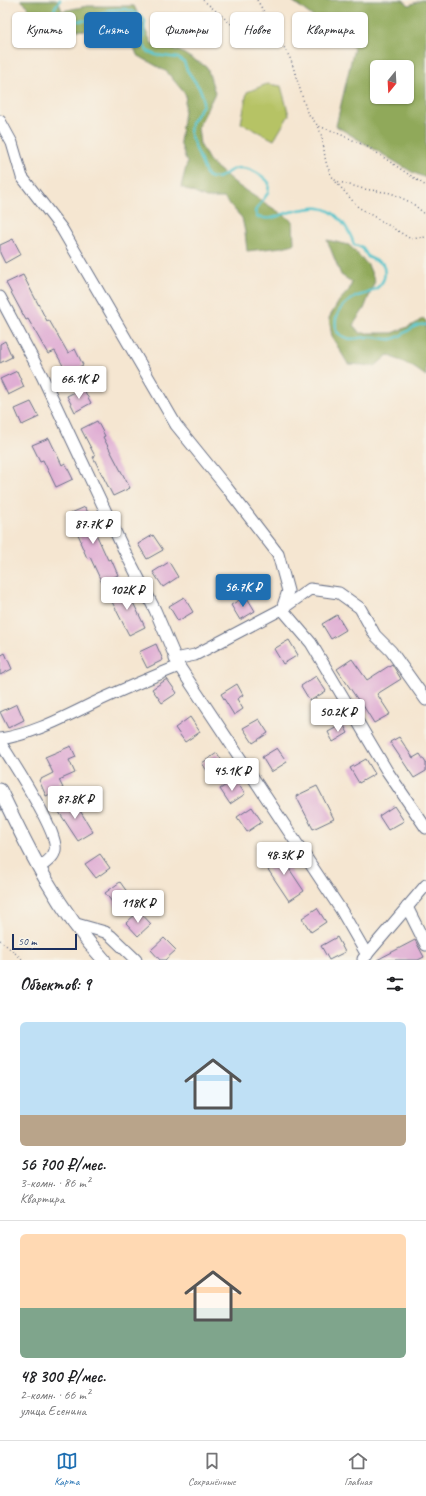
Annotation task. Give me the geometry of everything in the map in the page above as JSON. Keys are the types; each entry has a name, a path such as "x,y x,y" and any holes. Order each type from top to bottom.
{"main road":[{"path":"0,790 59,903 73,923 104,960"}],"street":[{"path":"0,121 12,143 22,177 62,229 176,425 278,554 288,591 282,609"},
{"path":"0,297 42,376 122,546 155,610 177,662 341,910 364,957 426,885"},
{"path":"0,739 18,737 48,725 177,662 195,655 282,609 310,589 339,593 360,608 376,635 391,651 426,700"},
{"path":"282,609 311,643 387,772 426,828"},
{"path":"0,742 36,802 55,843 55,851 53,855 40,868"},
{"path":"407,907 426,945"},
{"path":"73,923 105,932 136,960"}],"path":[{"path":"203,0 230,23"},
{"path":"257,0 264,12"},
{"path":"284,47 291,60 307,112 318,126 323,136 325,158 329,170 336,181 358,207 411,239 426,237"},
{"path":"318,126 368,147 426,186"},
{"path":"336,181 364,189 391,193 412,203 426,215"},
{"path":"0,940 23,960"}],"green space":[{"path":"21,0 58,0 62,11 87,6 134,6 137,12 84,12 84,30 76,30 76,12 29,12 28,7"},
{"path":"291,0 403,0 409,5 426,0 426,178 412,172 336,126 354,48 368,48 368,12 307,12"},
{"path":"142,23 150,40 150,48 167,48 179,51 207,67 215,93 198,127 200,144 210,162 240,187 293,221 294,244 247,251 242,218 224,198 206,198 181,187 187,163 180,142 186,95 167,72 137,55 134,48 142,48"},
{"path":"267,84 281,86 289,115 274,140 241,123 247,92"},
{"path":"327,240 349,245 368,265 375,281 364,309 353,325 360,333 393,333 415,324 423,318 426,321 426,376 413,367 388,355 375,366 348,364 332,337 329,318 339,301 349,290 352,282 341,275"}],"building":[{"path":"13,239 21,254 5,263 0,253 0,245"},
{"path":"23,275 47,321 49,320 68,353 75,349 83,365 67,373 55,351 48,354 28,319 26,320 6,283"},
{"path":"5,341 12,357 0,363 0,344"},
{"path":"17,371 24,387 8,395 0,379"},
{"path":"83,388 91,403 75,412 67,396"},
{"path":"31,402 39,417 22,425 15,409"},
{"path":"97,421 105,436 103,437 130,488 113,496 93,457 95,456 81,429"},
{"path":"49,438 62,465 65,463 73,479 56,487 43,460 40,461 32,445"},
{"path":"85,507 93,522 91,523 108,560 111,559 118,575 102,583 90,557 87,558 69,514"},
{"path":"153,535 163,550 147,559 138,544"},
{"path":"169,562 178,577 163,587 153,572"},
{"path":"126,588 145,627 129,635 109,596"},
{"path":"246,596 255,611 240,620 231,605"},
{"path":"184,597 193,612 178,621 169,606"},
{"path":"337,615 346,630 331,639 322,624"},
{"path":"289,640 298,655 283,664 274,649"},
{"path":"156,644 163,660 147,668 139,652"},
{"path":"5,653 12,669 0,675 0,656"},
{"path":"352,659 367,680 392,664 401,679 377,694 390,714 374,723 337,669"},
{"path":"316,676 326,691 310,701 301,686"},
{"path":"167,679 177,693 162,703 152,689"},
{"path":"237,684 243,695 237,699 243,709 234,715 221,694"},
{"path":"17,704 24,720 8,728 0,712"},
{"path":"190,717 200,732 185,742 175,728"},
{"path":"259,719 268,733 253,743 243,728"},
{"path":"343,724 348,733 333,742 328,732"},
{"path":"399,737 413,758 420,754 426,763 426,771 414,778 390,742"},
{"path":"71,746 76,757 69,760 75,773 59,780 63,788 46,796 39,780 53,773 45,757"},
{"path":"277,748 287,762 271,772 262,757"},
{"path":"217,753 226,767 211,777 202,763"},
{"path":"366,759 375,774 359,783 350,768"},
{"path":"235,779 245,794 230,804 220,789"},
{"path":"317,786 334,819 313,829 296,796"},
{"path":"73,799 93,832 78,841 57,809"},
{"path":"394,806 404,821 388,830 379,816"},
{"path":"252,807 262,822 247,832 237,817"},
{"path":"278,852 304,891 289,901 263,862"},
{"path":"100,854 110,868 96,878 85,864"},
{"path":"120,882 130,896 116,907 105,893"},
{"path":"317,908 326,922 311,932 302,918"},
{"path":"139,911 151,924 138,936 126,923"},
{"path":"337,937 345,952 329,960 321,946"},
{"path":"164,938 176,950 165,960 160,960 151,950"},
{"path":"415,940 424,957 418,960 377,960"}],"waterway":[{"path":"60,0 55,7 53,15 56,19 81,21 90,20 108,10 124,9 132,11 141,16 145,21 143,43 147,51 156,55 178,58 184,62 203,97 203,105 191,123 190,134 207,176 217,178 234,169 243,168 256,172 263,177 269,183 268,193 255,211 257,217 274,218 290,212 309,208 320,208 326,210 342,222 346,227 354,245 362,247 368,257 383,264 385,274 383,282 373,291 356,297 343,307 336,319 336,331 349,339 365,337 392,339 401,336 417,326 426,325"}]}
